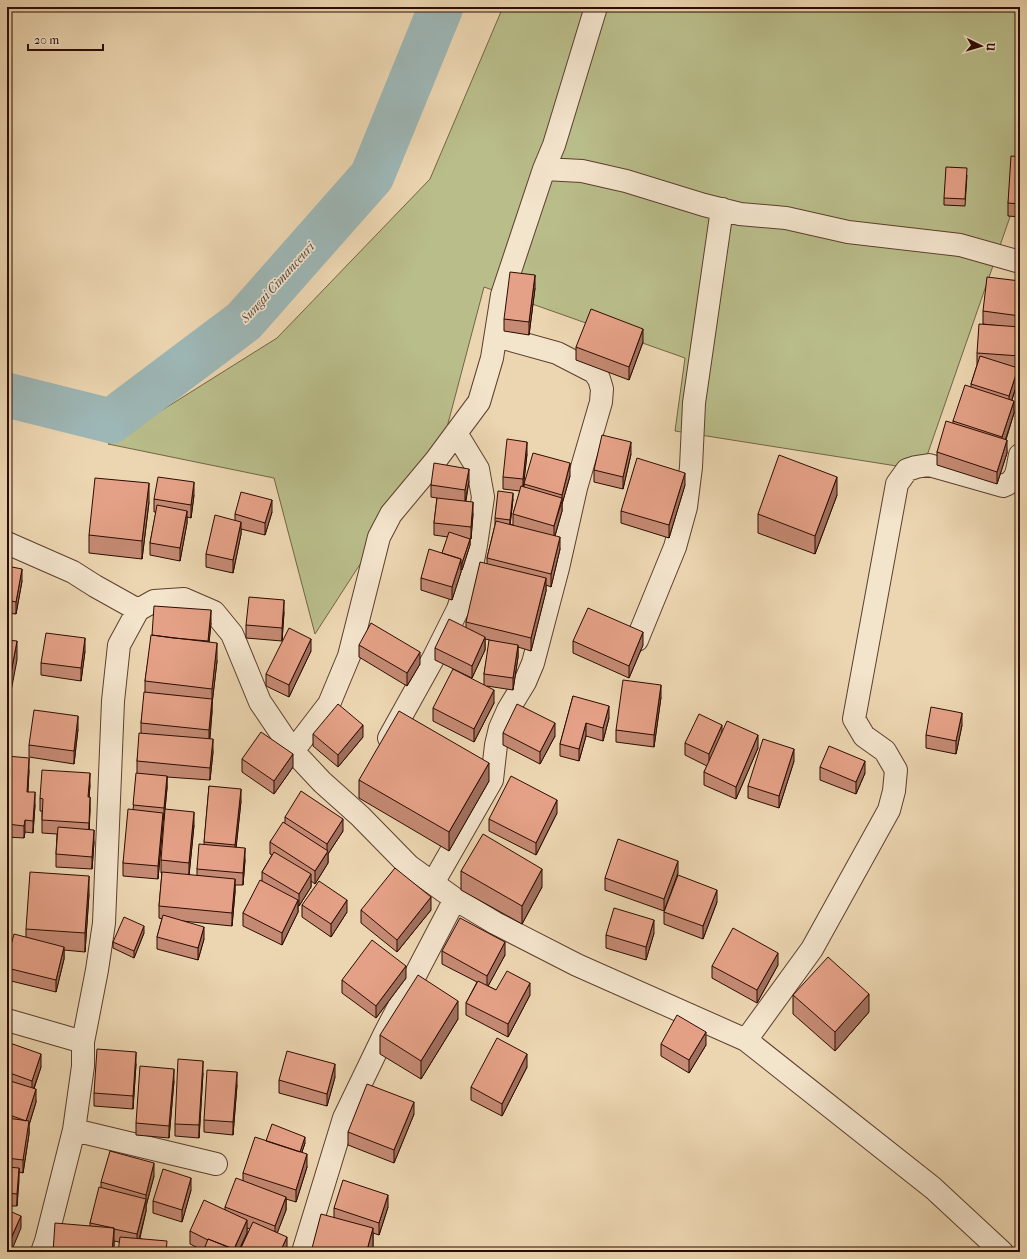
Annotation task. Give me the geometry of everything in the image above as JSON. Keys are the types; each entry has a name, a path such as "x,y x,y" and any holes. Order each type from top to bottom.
{"street":[{"path":"293,750 329,704 349,656 379,537 391,514 436,460 479,402 492,358 502,295 544,169 554,145 596,7"},
{"path":"544,169 582,171 626,181 740,214 786,218 848,232 960,245 1020,262"},
{"path":"637,640 674,547 686,507 691,467 694,403 722,209"},
{"path":"433,883 492,780 496,744 500,728 533,663 558,568 576,488 601,402 602,389 599,379 594,372 557,353 496,336"},
{"path":"381,753 434,658 458,609 471,571 483,497 478,469 456,433"},
{"path":"746,1040 812,949 889,810 894,791 896,770 885,751 864,736 854,719 897,484 907,470 916,466 929,465 1003,486 1009,484 1015,478 1020,455"},
{"path":"7,543 73,572 94,586 138,610"},
{"path":"42,1252 74,1130 83,1066 83,1042 97,970 104,923 113,701 119,645 138,610 154,601 184,599 214,612 232,634 260,702 293,750 322,782 360,816 410,866 455,899 495,923 577,965 746,1040 933,1188 1002,1252"},
{"path":"351,809 362,788"},
{"path":"303,1252 344,1118 385,1033 455,899"},
{"path":"7,1020 83,1042"},
{"path":"74,1130 216,1164"}],"green space":[{"path":"503,7 1020,7 1020,188 922,470 675,431 685,358 484,287 446,431 315,634 274,478 108,444 277,338 430,179"}],"building":[{"path":"1011,156 1020,157 1020,204 1008,203"},
{"path":"946,167 967,168 965,199 944,198"},
{"path":"510,272 535,275 529,322 504,319"},
{"path":"987,277 1020,281 1020,316 983,311"},
{"path":"591,309 643,329 629,367 576,347"},
{"path":"979,324 1020,327 1020,356 977,353"},
{"path":"980,356 1018,368 1009,396 971,384"},
{"path":"965,385 1014,401 1002,437 953,421"},
{"path":"946,421 1007,440 997,472 937,452"},
{"path":"602,435 631,442 623,477 594,470"},
{"path":"507,439 527,442 523,479 503,477"},
{"path":"533,453 570,463 562,495 524,484"},
{"path":"779,455 837,477 815,536 758,514"},
{"path":"637,458 685,473 669,525 621,511"},
{"path":"434,463 469,469 465,490 431,485"},
{"path":"158,477 194,482 191,505 154,499"},
{"path":"95,478 149,483 142,541 89,535"},
{"path":"521,486 562,498 554,526 513,514"},
{"path":"498,491 513,493 510,520 495,518"},
{"path":"241,492 272,500 265,523 235,514"},
{"path":"437,498 473,502 471,527 434,523"},
{"path":"157,505 187,511 180,548 150,543"},
{"path":"215,515 241,522 233,560 206,554"},
{"path":"496,521 560,537 551,574 487,558"},
{"path":"449,532 470,539 462,563 461,559 442,553"},
{"path":"429,549 461,559 452,587 421,578"},
{"path":"480,562 546,578 531,638 466,622"},
{"path":"7,566 22,569 16,602 7,600"},
{"path":"249,597 284,600 282,628 246,625"},
{"path":"154,606 211,610 208,641 152,635"},
{"path":"588,608 643,632 629,666 573,641"},
{"path":"449,619 485,637 472,666 435,648"},
{"path":"371,623 420,652 407,673 359,645"},
{"path":"289,628 311,639 289,685 266,674"},
{"path":"46,633 85,638 81,668 41,663"},
{"path":"151,635 217,643 212,689 145,681"},
{"path":"7,640 17,641 7,694"},
{"path":"489,640 518,645 513,678 484,674"},
{"path":"453,669 494,690 474,729 433,708"},
{"path":"623,680 661,685 654,735 616,730"},
{"path":"144,692 212,699 209,730 141,723"},
{"path":"573,696 609,706 603,728 586,723 579,749 560,744"},
{"path":"338,704 363,725 338,755 313,734"},
{"path":"517,704 555,723 540,752 503,733"},
{"path":"931,707 962,713 956,741 926,735"},
{"path":"34,710 78,716 74,751 29,745"},
{"path":"399,711 489,763 449,832 359,780"},
{"path":"699,714 722,725 709,754 685,743"},
{"path":"727,721 758,735 736,787 704,772"},
{"path":"261,732 293,754 274,781 242,759"},
{"path":"139,733 213,739 210,768 137,761"},
{"path":"763,739 794,749 779,796 748,786"},
{"path":"829,746 865,761 856,782 820,767"},
{"path":"7,756 29,758 27,792 35,792 33,821 25,820 24,826 7,824"},
{"path":"42,770 90,773 88,797 90,797 89,823 42,820 43,799 40,798"},
{"path":"136,773 167,776 164,808 133,805"},
{"path":"511,776 557,800 536,843 489,819"},
{"path":"209,786 241,789 235,845 204,842"},
{"path":"301,791 343,819 327,844 285,817"},
{"path":"128,809 163,813 158,866 123,863"},
{"path":"165,809 194,812 189,863 161,860"},
{"path":"283,822 328,851 315,871 270,842"},
{"path":"58,827 94,830 92,857 56,854"},
{"path":"483,834 542,869 522,906 461,871"},
{"path":"618,839 678,861 664,899 605,878"},
{"path":"199,844 245,848 243,873 197,869"},
{"path":"274,852 311,874 299,894 262,872"},
{"path":"395,868 431,897 397,940 361,910"},
{"path":"30,872 89,876 85,933 26,929"},
{"path":"162,872 235,879 232,913 159,906"},
{"path":"678,875 717,890 703,926 664,912"},
{"path":"260,880 298,900 282,933 243,913"},
{"path":"319,881 347,900 331,924 302,905"},
{"path":"614,908 654,920 646,947 606,935"},
{"path":"163,915 204,927 198,948 157,937"},
{"path":"124,917 144,926 134,951 113,942"},
{"path":"460,918 505,942 487,976 442,951"},
{"path":"733,928 778,953 757,990 712,966"},
{"path":"14,934 64,947 56,980 7,968 7,960"},
{"path":"372,940 406,966 376,1006 342,980"},
{"path":"828,957 869,994 835,1032 793,995"},
{"path":"507,971 530,983 508,1024 466,1003 478,981 496,990"},
{"path":"418,975 458,1001 421,1061 380,1035"},
{"path":"677,1015 706,1032 689,1060 661,1044"},
{"path":"497,1038 527,1054 502,1104 471,1087"},
{"path":"7,1042 41,1054 32,1081 7,1072"},
{"path":"97,1049 136,1052 133,1096 94,1093"},
{"path":"287,1051 335,1064 327,1094 279,1080"},
{"path":"178,1059 203,1061 199,1125 175,1124"},
{"path":"140,1066 174,1069 169,1126 136,1123"},
{"path":"207,1070 237,1072 233,1122 204,1120"},
{"path":"7,1080 36,1089 26,1121 7,1114"},
{"path":"367,1084 414,1102 394,1150 348,1132"},
{"path":"7,1118 29,1121 23,1160 7,1158"},
{"path":"272,1124 305,1137 300,1152 266,1141"},
{"path":"255,1137 307,1154 296,1190 243,1173"},
{"path":"110,1151 154,1163 146,1195 101,1182"},
{"path":"7,1167 19,1168 17,1194 7,1193"},
{"path":"163,1169 191,1178 182,1210 153,1201"},
{"path":"236,1178 286,1197 275,1226 225,1207"},
{"path":"343,1180 388,1195 379,1223 334,1208"},
{"path":"99,1187 146,1199 137,1234 90,1223"},
{"path":"204,1200 247,1220 234,1249 208,1240 190,1231"},
{"path":"7,1210 21,1216 7,1247"},
{"path":"321,1214 373,1228 367,1250 375,1252 311,1252"},
{"path":"253,1222 287,1237 280,1252 244,1252 240,1250"},
{"path":"55,1223 114,1228 112,1252 53,1252"},
{"path":"120,1237 167,1241 166,1252 118,1252"},
{"path":"208,1239 240,1252 203,1252"},
{"path":"7,1247 10,1248 9,1252 7,1252"}],"waterway":[{"name":"Sungai Cimanceuri","path":"7,395 111,421 244,321 372,176 441,7"}]}
